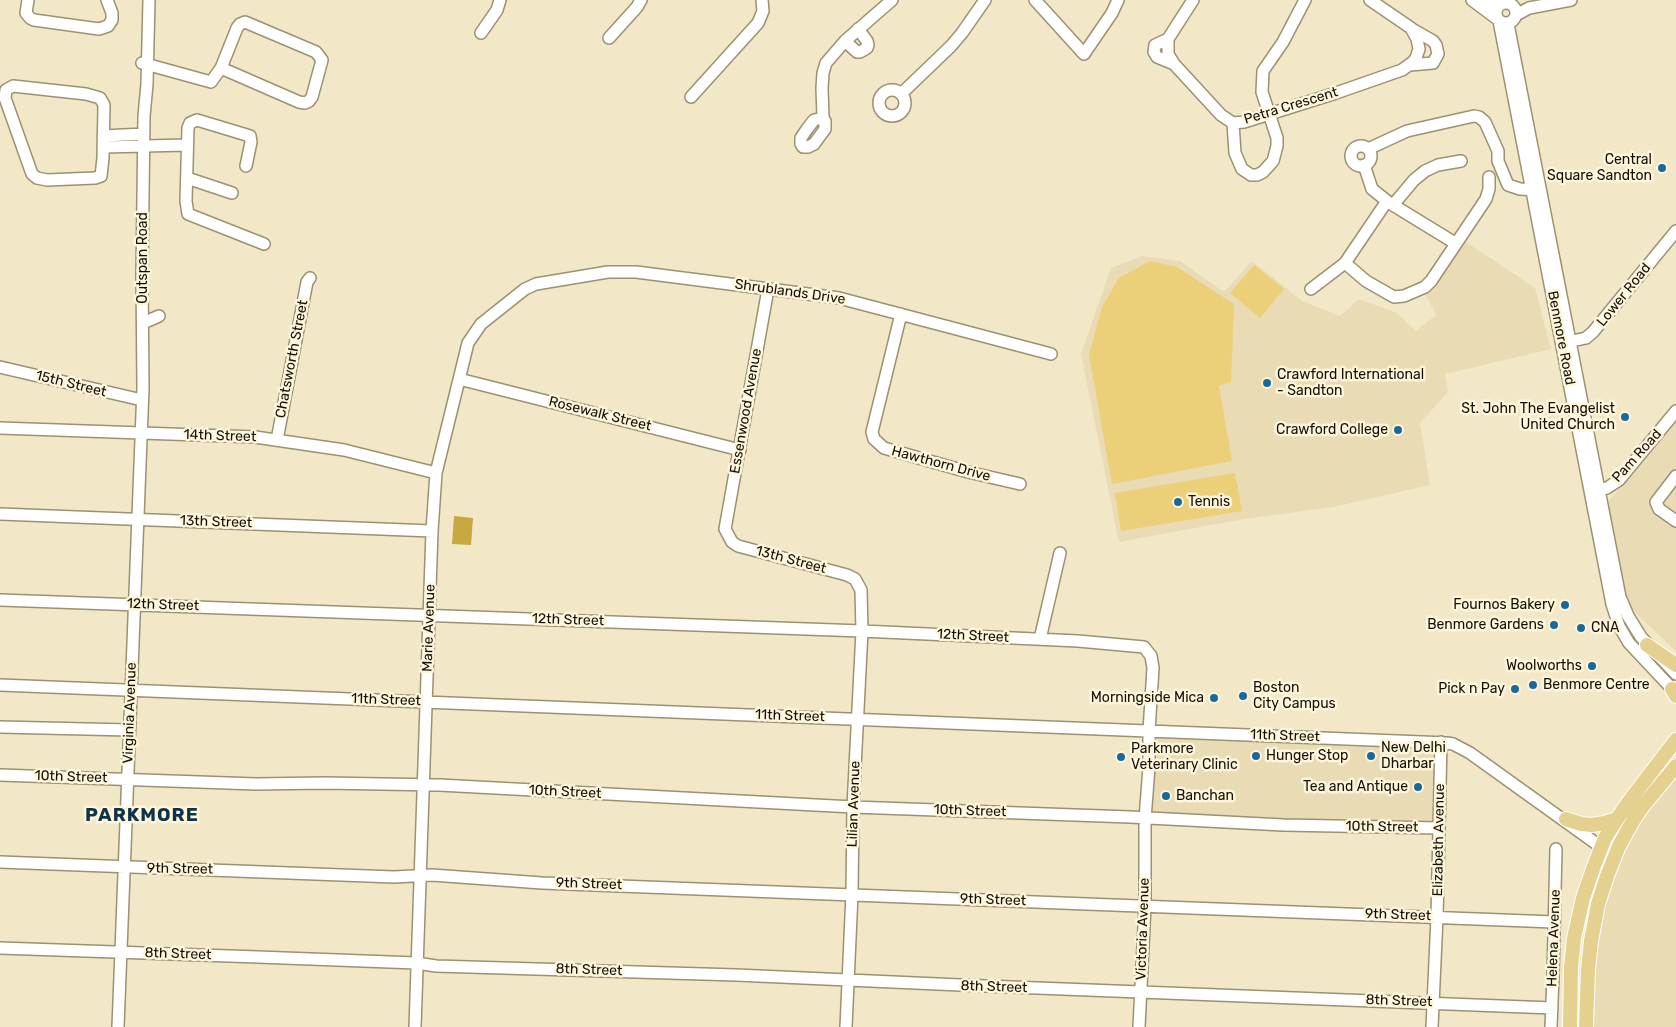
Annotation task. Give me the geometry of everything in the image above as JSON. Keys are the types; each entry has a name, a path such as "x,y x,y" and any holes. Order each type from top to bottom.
{"main road":[{"path":"1647,645 1676,665"},
{"path":"1570,1027 1571,967 1574,938 1583,898 1603,843 1630,800 1676,740"},
{"path":"1586,1027 1588,970 1593,928 1601,894 1617,850 1643,806 1676,766"},
{"path":"1562,817 1581,824 1592,825 1604,824 1617,819"}],"street":[{"path":"28,0 26,13 34,20 99,29 108,26 112,20 107,0"},
{"name":"Outspan Road","path":"142,0 144,64"},
{"name":"Outspan Road","path":"142,400 144,116 141,92 149,0"},
{"path":"481,34 497,10 500,0"},
{"path":"609,38 642,0"},
{"path":"691,97 758,23 763,11 762,0"},
{"path":"823,118 822,88 824,67 845,41 892,0"},
{"path":"901,94 951,46 985,0"},
{"path":"1035,0 1084,54 1112,13 1118,0"},
{"path":"1112,13 1126,0"},
{"name":"Petra Crescent","path":"1193,0 1168,39 1155,45 1154,52 1158,57 1174,64 1221,114 1233,123 1244,122 1392,73 1410,65 1433,63 1437,59 1438,54 1436,45 1433,41 1411,28"},
{"path":"1233,123 1235,153 1238,162 1246,172 1251,175 1257,175 1268,168 1273,161 1277,146 1277,138 1262,92 1263,71 1282,42 1305,0"},
{"path":"1370,0 1411,28 1417,39 1419,49 1416,58 1410,65"},
{"path":"1472,0 1505,12 1571,0"},
{"path":"1484,0 1505,12"},
{"name":"Benmore Road","path":"1505,12 1536,190 1595,491 1622,603 1632,624 1647,645 1676,674"},
{"path":"144,64 210,82 214,80 221,68 237,28 245,22 316,52 322,60 312,97 304,103 221,68"},
{"path":"845,41 857,52 867,48 867,41 858,29"},
{"path":"13,86 97,96 104,104 103,142 101,176 97,178 47,180 37,178 30,170 5,98 6,90 13,86"},
{"path":"1364,165 1355,164 1351,155 1356,147 1368,148 1407,131 1474,116 1482,118 1488,133 1492,154 1498,161 1508,185 1516,189 1536,190"},
{"path":"246,166 251,142 250,136 195,120 189,124 186,207 188,214 264,244"},
{"path":"103,142 144,134"},
{"path":"103,142 144,146 187,145"},
{"path":"1364,165 1371,154 1368,148"},
{"path":"1310,289 1345,262 1390,203 1414,180 1425,171 1438,165 1461,161"},
{"path":"1364,165 1372,189 1390,203 1455,243"},
{"path":"1345,262 1366,281 1394,297 1404,296 1425,287 1431,281 1486,199 1489,189 1489,177"},
{"path":"187,178 232,193"},
{"name":"Lower Road","path":"1566,343 1586,338 1593,332 1676,231"},
{"name":"Shrublands Drive","path":"525,289 536,284 554,280 608,272 623,272 826,295 1051,354"},
{"name":"Chatsworth Street","path":"277,440 307,282 310,278"},
{"name":"Marie Avenue","path":"415,1027 432,531 436,473 468,344 475,330 525,289"},
{"name":"Essenwood Avenue","path":"726,534 726,522 768,289"},
{"name":"Hawthorn Drive","path":"901,314 872,432 874,439 884,448 968,472 1020,484"},
{"path":"143,322 159,316"},
{"name":"15th Street","path":"0,367 118,396 142,400"},
{"name":"Rosewalk Street","path":"459,379 740,450"},
{"name":"Virginia Avenue","path":"118,1027 142,400"},
{"name":"Pam Road","path":"1595,491 1607,488 1619,480 1676,411"},
{"name":"14th Street","path":"0,428 255,437 344,450 436,473"},
{"path":"1676,476 1656,502 1659,509 1676,521"},
{"name":"Benmore Road","path":"1595,491 1610,597 1619,626 1634,649 1675,693"},
{"name":"13th Street","path":"0,514 432,531"},
{"name":"13th Street","path":"726,534 732,542 740,547 847,575 858,582"},
{"path":"1040,639 1060,553"},
{"name":"Lilian Avenue","path":"846,1027 862,631 862,594 858,582"},
{"name":"12th Street","path":"0,600 862,631 1040,639 1136,646 1146,649 1153,663 1149,731"},
{"name":"11th Street","path":"0,685 1441,742 1453,744 1470,753 1562,817 1617,850"},
{"path":"0,728 129,730"},
{"path":"1145,819 1149,767 1149,731"},
{"name":"Elizabeth Avenue","path":"1432,1027 1438,917 1441,742"},
{"name":"10th Street","path":"0,775 256,784 324,783 423,786 1283,825 1439,828"},
{"name":"Victoria Avenue","path":"1139,1027 1144,906 1145,819"},
{"name":"Helena Avenue","path":"1551,1027 1556,849"},
{"name":"9th Street","path":"0,862 394,877 432,875 542,882 1554,922"},
{"name":"8th Street","path":"0,948 1552,1008"}],"shaded area":[{"name":"Crawford International - Sandton","path":"1463,240 1535,288 1551,349 1445,374 1448,392 1420,423 1430,485 1333,507 1244,519 1119,542 1081,354 1111,268 1142,256 1180,261 1224,292 1252,261 1302,301 1340,316 1359,299 1397,313 1416,331 1436,315 1426,295"},
{"path":"1150,261 1177,267 1234,304 1231,382 1219,386 1232,461 1112,484 1089,355 1102,307 1119,278"},
{"path":"1254,265 1284,289 1260,318 1230,293"},
{"path":"1676,418 1676,651 1626,604 1604,507"},
{"name":"Tennis","path":"1235,473 1242,511 1121,531 1115,493"},
{"path":"454,516 473,518 471,545 452,544"},
{"path":"1147,732 1441,743 1439,832 1142,818"},
{"path":"1676,774 1676,1027 1590,1027 1591,971 1613,854"}],"place":[{"name":"Central Square Sandton","path":"1662,168"},
{"name":"Crawford International - Sandton","path":"1267,383"},
{"name":"St. John The Evangelist United Church","path":"1625,417"},
{"name":"Crawford College","path":"1398,430"},
{"name":"Tennis","path":"1178,502"},
{"name":"Fournos Bakery","path":"1565,605"},
{"name":"Benmore Gardens","path":"1554,625"},
{"name":"CNA","path":"1581,628"},
{"name":"Woolworths","path":"1592,666"},
{"name":"Benmore Centre","path":"1533,685"},
{"name":"Pick n Pay","path":"1515,689"},
{"name":"Boston City Campus","path":"1243,696"},
{"name":"Morningside Mica","path":"1214,698"},
{"name":"Hunger Stop","path":"1256,756"},
{"name":"New Delhi Dharbar","path":"1371,756"},
{"name":"Parkmore Veterinary Clinic","path":"1121,757"},
{"name":"Tea and Antique","path":"1418,787"},
{"name":"Banchan","path":"1166,796"}],"district":[{"name":"PARKMORE","path":"142,816"}]}
